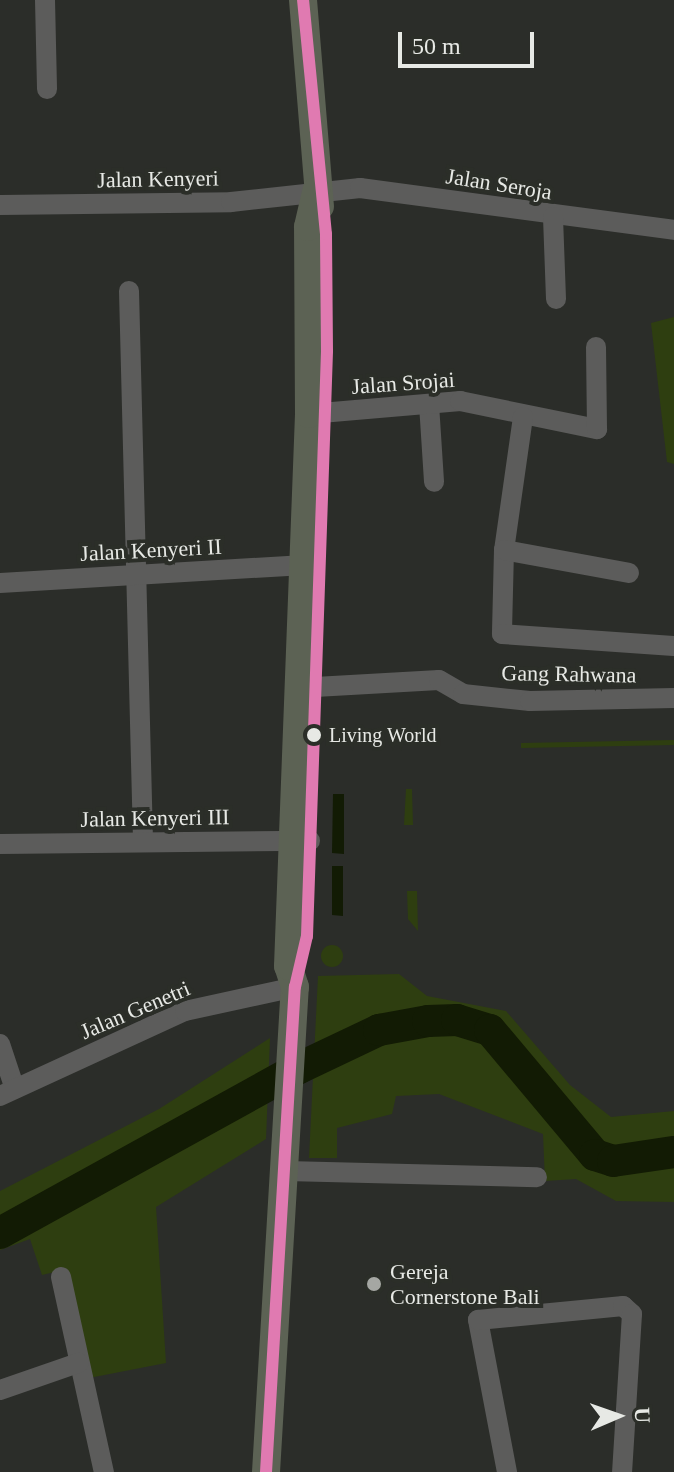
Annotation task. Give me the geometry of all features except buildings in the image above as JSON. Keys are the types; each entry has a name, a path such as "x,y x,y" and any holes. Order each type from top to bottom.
{"highway":[{"path":"266,1472 295,998 305,965 302,841 304,565 317,414 326,234 316,191 303,0"},
{"path":"302,841 315,687 317,414"}],"street":[{"path":"45,0 47,89"},
{"name":"Jalan Seroja","path":"316,191 372,189 553,217 674,230"},
{"name":"Jalan Kenyeri","path":"0,205 231,202 316,191"},
{"path":"553,217 556,299"},
{"path":"129,291 143,841"},
{"name":"Jalan Srojai","path":"317,414 460,401 592,430 601,425 596,347"},
{"path":"429,404 434,482"},
{"path":"523,417 504,550 504,636 674,646"},
{"path":"504,550 629,573"},
{"name":"Jalan Kenyeri II","path":"0,583 304,565"},
{"name":"Gang Rahwana","path":"315,687 439,680 463,694 674,698"},
{"name":"Jalan Kenyeri III","path":"0,844 302,841"},
{"name":"Jalan Genetri","path":"7,1092 185,1011 295,998"},
{"path":"0,1044 7,1092"},
{"path":"286,1163 537,1177"},
{"path":"61,1277 104,1472"},
{"path":"507,1472 478,1320 623,1306 632,1314 622,1472"},
{"path":"0,1390 78,1363"}],"green space":[{"path":"674,317 674,464 667,462 651,323"},
{"path":"674,740 674,745 521,748 521,743"},
{"path":"406,789 412,789 413,825 404,825"},
{"path":"407,891 417,891 418,931 408,919"},
{"path":"332,945 340,948 343,956 340,964 332,967 324,964 321,956 324,948"},
{"path":"399,974 427,996 506,1011 570,1085 611,1117 674,1111 674,1202 616,1201 576,1179 545,1181 543,1134 439,1094 396,1096 392,1114 337,1128 337,1158 309,1158 318,976"},
{"path":"270,1038 266,1139 156,1207 166,1363 89,1378 67,1269 42,1275 30,1239 0,1250 0,1191 159,1109"}],"shaded area":[{"path":"333,794 344,794 344,854 332,853"},
{"path":"332,866 343,866 343,916 332,915"}],"waterway":[{"path":"0,1233 299,1068 379,1030 428,1021 457,1020 490,1030 595,1155 613,1161 674,1152"}],"transit line":[{"path":"266,1472 295,987 307,936 327,351 326,234 303,0"}],"place":[{"name":"Living World","path":"314,735"},
{"name":"Gereja Cornerstone Bali","path":"374,1284"}]}
